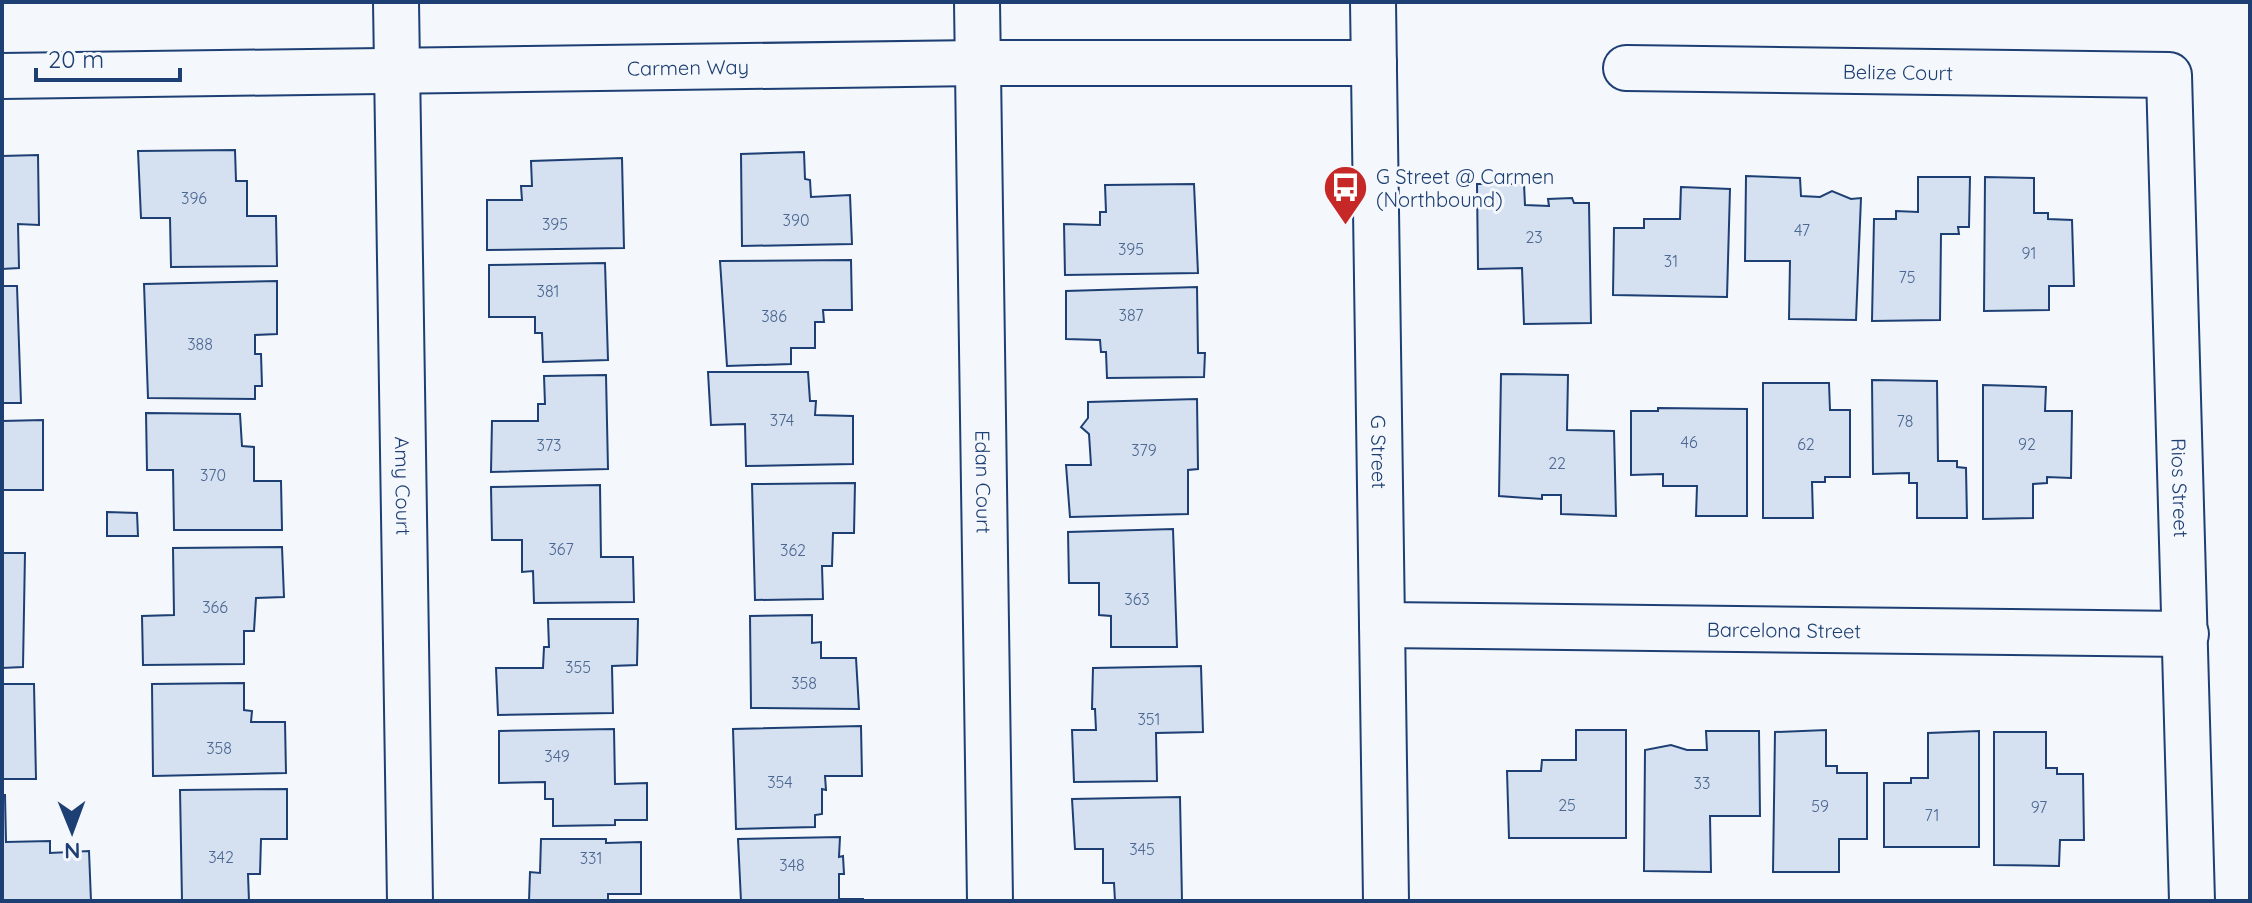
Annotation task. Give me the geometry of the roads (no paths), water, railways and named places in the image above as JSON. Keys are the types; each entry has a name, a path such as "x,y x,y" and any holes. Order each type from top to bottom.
{"street":[{"name":"Amy Court","path":"396,2 410,901"},
{"name":"Edan Court","path":"977,2 990,901"},
{"name":"G Street","path":"1373,2 1386,901"},
{"name":"Carmen Way","path":"2,76 978,63 1374,63"},
{"name":"Belize Court","path":"1626,68 2169,75"},
{"name":"Rios Street","path":"2169,75 2192,901"},
{"name":"Barcelona Street","path":"1382,625 2186,634"}],"place":[{"name":"G Street @ Carmen (Northbound)","path":"1345,227"}]}
